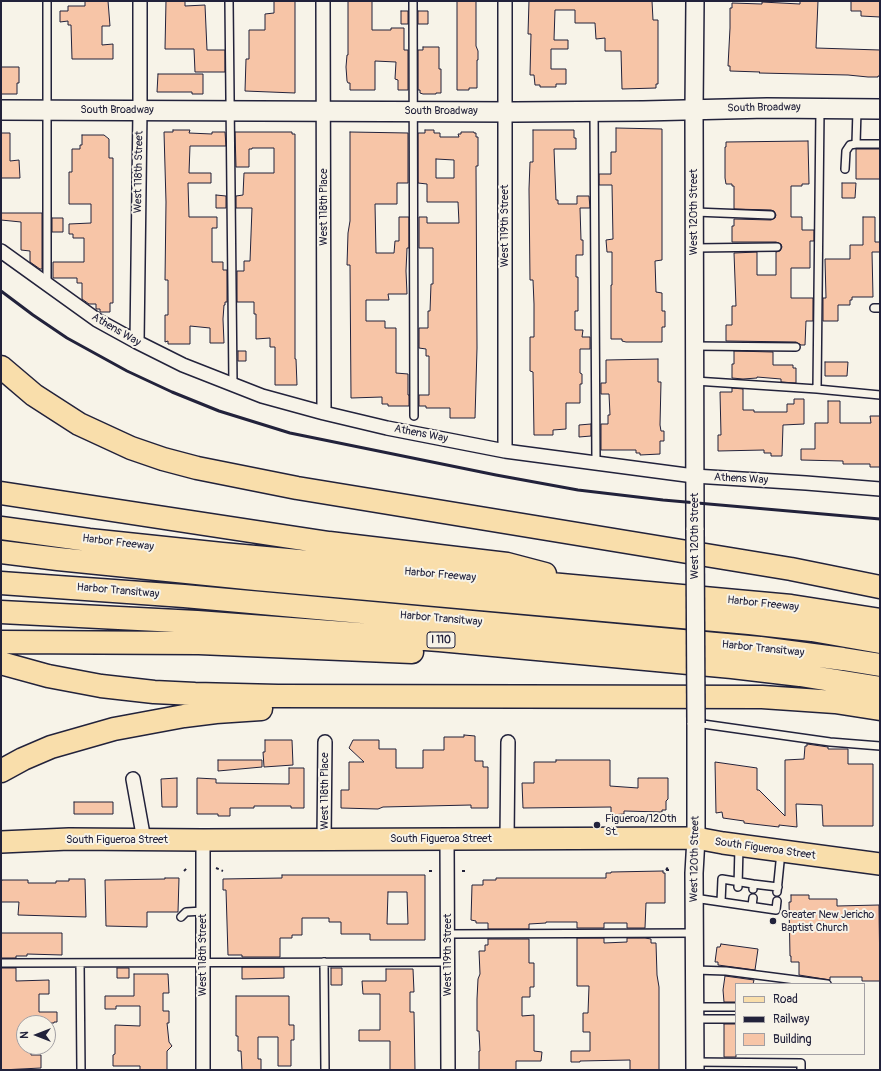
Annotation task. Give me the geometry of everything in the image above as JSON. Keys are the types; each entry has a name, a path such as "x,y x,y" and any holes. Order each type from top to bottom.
{"highway":[{"path":"1,367 17,382 79,424 131,448 163,459 197,468 297,488 791,569 880,587"},
{"path":"1,482 156,517"},
{"path":"1,494 329,543 507,564 602,589"},
{"name":"Harbor Freeway","path":"1,528 89,540 202,552 791,606 880,620"},
{"name":"Harbor Transitway","path":"1,554 519,603 749,623 812,630 880,642"},
{"path":"1,583 77,587"},
{"name":"Harbor Transitway","path":"77,587 745,646 880,665"},
{"name":"I 110","path":"1,612 306,630 439,640 662,660 800,675 880,688"},
{"path":"1,642 199,643 662,660"},
{"path":"1,663 74,682 127,690 154,692 230,695 784,698 836,702 880,709"},
{"path":"2,770 41,751 76,739 141,723 184,716 232,711 548,697"}],"main road":[{"name":"South Broadway","path":"1,110 505,112 694,109 880,109"},
{"name":"South Figueroa Street","path":"1,842 69,839 324,840 696,838 880,864"}],"street":[{"name":"West 118th Street","path":"137,342 140,1"},
{"name":"West 118th Place","path":"323,1 324,413"},
{"name":"West 119th Street","path":"505,1 505,451"},
{"name":"West 120th Street","path":"695,1 695,1066"},
{"name":"Athens Way","path":"1,252 97,320 183,365 262,396 324,413 388,428 505,451 694,476 880,489"},
{"name":"West 118th Place","path":"324,840 325,742"},
{"path":"507,839 508,742"},
{"path":"133,779 144,840"},
{"name":"West 119th Street","path":"447,839 448,1070"},
{"name":"West 118th Street","path":"203,840 203,1070"}],"lane":[{"path":"47,1 47,286"},
{"path":"230,1 233,384"},
{"path":"413,1 414,416"},
{"path":"818,389 820,108"},
{"path":"856,109 856,144"},
{"path":"594,111 596,463"},
{"path":"845,169 846,150 850,145 880,144"},
{"path":"694,212 771,215"},
{"path":"694,248 777,247"},
{"path":"694,346 796,348"},
{"path":"694,381 818,389 880,395"},
{"name":"Harbor Transitway","path":"1,578 77,587"},
{"path":"696,723 830,742 880,746"},
{"path":"738,884 739,845"},
{"path":"721,902 722,879 753,887 778,890 781,851"},
{"path":"694,898 721,902 737,901 752,906 776,910 777,901"},
{"path":"752,906 753,898"},
{"path":"763,908 764,900"},
{"path":"181,917 186,912 203,911"},
{"path":"448,934 694,933"},
{"path":"324,962 325,1070"},
{"path":"1,963 448,962"},
{"path":"80,963 81,1070"},
{"path":"694,970 726,971 819,983"},
{"path":"694,1013 735,1007"},
{"path":"694,1013 735,1019"},
{"path":"695,1066 801,1063 801,1070"}],"path":[{"path":"184,871 188,867"},
{"path":"668,867 666,870 671,870"},
{"path":"216,868 223,871"},
{"path":"429,871 435,871"}],"building":[{"path":"85,1 108,1 110,26 102,26 102,45 113,44 113,59 72,59 71,25 68,25 68,21 60,22 60,11 68,11 68,6 85,6"},
{"path":"166,1 185,1 185,6 205,5 207,50 225,50 225,72 195,72 194,49 165,49"},
{"path":"274,1 295,1 295,93 245,91 246,59 249,59 249,30 265,30 265,14 274,13"},
{"path":"348,1 372,1 372,30 404,28 404,50 408,50 408,90 398,90 398,80 395,79 396,62 375,61 375,90 350,90 350,83 347,81 346,67 348,55"},
{"path":"457,1 476,1 476,46 478,51 477,88 469,88 469,90 457,90"},
{"path":"529,1 652,1 653,20 658,20 658,84 656,84 656,88 622,89 621,51 605,51 605,38 596,39 595,23 575,23 575,10 555,10 554,40 568,40 568,49 551,49 551,69 566,69 566,84 556,84 556,87 540,87 540,85 535,85 534,75 530,75 531,34 528,34"},
{"path":"800,1 818,1 816,48 880,50 880,76 868,77 730,71 730,66 728,66 730,8 732,8 732,3 762,4 762,2 800,4"},
{"path":"851,1 880,1 880,17 861,16 861,11 851,11"},
{"path":"401,11 408,11 408,24 401,24"},
{"path":"418,11 428,11 428,24 418,24"},
{"path":"423,47 439,47 441,93 423,94 420,93 420,90 418,90 418,50 423,50"},
{"path":"1,67 19,67 17,94 1,94"},
{"path":"158,74 203,74 203,94 192,94 192,92 157,92"},
{"path":"616,128 662,129 662,260 655,261 656,292 662,293 662,311 665,311 665,327 662,327 662,342 626,342 622,341 622,339 611,339 612,252 607,252 606,240 613,239 612,185 599,185 599,174 611,174 611,152 616,152"},
{"path":"173,130 190,130 189,133 212,134 212,132 225,132 226,146 190,146 189,173 211,173 211,183 188,183 189,217 217,217 217,228 212,228 212,262 223,262 223,270 227,270 227,302 225,302 224,305 223,319 224,343 210,343 210,328 190,326 190,344 168,344 168,341 165,342 165,315 168,315 168,280 165,280 166,202 164,132 173,132"},
{"path":"425,130 434,130 434,133 440,133 440,137 459,137 458,134 461,134 461,132 474,132 476,133 476,137 478,137 478,166 476,166 477,348 475,418 450,418 450,408 426,408 426,406 419,406 419,395 429,395 429,356 426,356 426,349 419,348 419,328 428,328 431,284 433,284 433,248 419,248 419,217 427,217 427,223 459,223 458,202 427,202 427,184 418,183 418,133 425,133","holes":["436,159 454,160 454,178 436,178"]},
{"path":"533,130 574,130 576,149 554,149 556,200 558,200 558,204 577,204 577,196 589,196 590,208 580,208 583,255 576,255 576,277 578,277 578,311 575,311 575,330 583,330 582,337 590,337 590,349 580,349 580,373 582,374 582,384 580,384 580,403 566,403 566,429 553,430 553,435 534,435 533,372 530,371 530,337 534,337 534,304 533,280 530,280 529,189 530,162 533,162"},
{"path":"235,132 292,132 292,134 295,134 295,359 297,385 275,385 275,347 270,347 270,338 256,339 256,314 254,314 254,302 237,302 237,271 244,271 244,261 250,261 252,208 236,208 236,196 243,195 244,173 274,173 274,148 249,149 249,167 236,167"},
{"path":"350,132 408,133 408,183 397,183 397,204 375,204 376,253 394,253 395,241 399,241 399,217 409,217 409,248 407,248 406,271 407,294 388,294 389,300 366,300 366,321 385,321 385,328 396,328 396,373 408,374 409,406 388,406 388,404 382,404 382,397 351,398 350,265 347,265 350,221"},
{"path":"1,133 10,133 10,161 19,160 20,178 1,178"},
{"path":"82,135 104,135 109,139 109,158 113,158 113,303 110,303 110,312 100,312 100,309 96,309 96,304 89,304 82,299 82,283 77,283 77,278 53,278 53,262 84,262 84,238 73,238 73,234 69,234 69,224 91,223 91,204 69,204 69,172 72,172 72,149 80,149 80,145 82,145"},
{"path":"808,141 809,184 802,184 802,186 791,186 791,217 802,217 802,230 814,230 814,241 810,241 810,268 791,268 791,298 813,298 813,321 806,321 805,345 801,345 796,342 726,341 726,325 732,325 732,306 736,306 734,253 757,252 757,275 776,275 776,252 780,251 782,247 781,244 776,242 732,242 732,226 734,226 734,219 771,220 775,218 776,215 774,211 771,210 734,209 734,186 732,186 732,184 726,184 725,178 726,142"},
{"path":"856,149 880,149 880,179 856,179"},
{"path":"842,183 856,183 855,198 842,198"},
{"path":"216,195 226,196 226,208 216,208"},
{"path":"1,213 42,213 42,269 30,262 30,251 21,250 21,222 1,220"},
{"path":"863,217 875,217 875,242 880,242 880,252 872,252 873,297 852,297 852,300 850,300 850,305 838,305 838,321 823,321 823,298 826,298 825,259 850,259 850,245 863,245"},
{"path":"52,218 63,218 63,232 52,232"},
{"path":"238,351 246,351 246,361 238,361"},
{"path":"734,351 773,352 773,365 793,365 793,368 796,368 796,383 781,382 781,379 757,377 743,379 732,378"},
{"path":"658,359 658,382 661,382 660,425 661,431 664,431 664,441 660,441 660,454 640,455 640,453 636,453 636,450 601,450 601,424 608,424 608,415 610,415 609,394 601,394 601,383 606,383 606,360"},
{"path":"825,362 848,362 847,376 825,376"},
{"path":"732,388 743,389 743,410 754,410 754,412 787,412 787,404 794,404 794,399 804,399 804,424 783,425 782,456 771,456 771,453 764,453 764,450 718,451 718,435 721,435 720,392 732,392"},
{"path":"828,401 840,401 840,423 871,423 870,416 880,416 880,467 870,467 870,464 843,464 843,461 801,460 801,449 815,449 815,423 828,423"},
{"path":"591,424 591,436 579,437 579,425"},
{"path":"464,735 475,736 475,761 483,761 483,767 488,767 488,808 471,808 471,805 383,807 378,809 341,808 341,790 349,790 349,762 364,762 349,748 353,740 379,740 379,749 396,749 396,768 423,768 423,750 444,750 444,737 464,737"},
{"path":"265,740 292,740 293,765 264,767 263,752 265,752"},
{"path":"807,744 828,747 828,749 848,749 848,764 873,764 873,826 823,826 822,805 796,804 797,827 779,825 779,827 744,823 744,821 723,818 722,812 716,813 715,762 757,768 757,790 759,790 785,816 785,760 804,759 805,746 807,746"},
{"path":"218,760 262,760 262,767 218,771"},
{"path":"556,760 610,760 610,786 638,788 638,778 668,778 668,799 666,801 666,810 662,810 662,812 624,811 624,814 611,815 611,807 523,808 522,783 534,783 534,762 556,762"},
{"path":"289,768 304,768 304,808 291,808 291,806 254,806 254,808 230,808 230,816 218,816 218,814 197,814 197,778 216,779 216,783 289,784"},
{"path":"177,778 177,807 162,807 161,779"},
{"path":"74,802 113,802 113,814 74,814"},
{"path":"663,871 663,873 665,873 665,903 646,903 645,928 627,928 627,923 604,923 604,928 577,928 577,922 546,922 529,924 529,929 488,929 488,923 476,923 476,921 471,920 472,885 483,885 483,880 496,880 496,878 606,878 606,873 611,872"},
{"path":"282,875 425,875 425,940 370,940 370,934 341,934 341,922 329,922 329,918 302,918 302,935 292,935 292,938 280,938 280,957 242,957 242,955 228,955 226,890 223,890 223,879 282,878","holes":["388,892 407,892 408,924 387,924"]},
{"path":"179,878 178,912 147,912 147,927 106,926 105,880"},
{"path":"69,879 85,879 86,917 18,915 19,902 1,902 2,880 28,880 28,883 56,883 56,881 69,881"},
{"path":"791,895 809,895 809,899 837,899 837,906 879,905 880,981 862,981 862,977 830,977 830,980 799,975 799,962 791,962 790,956 789,902 791,902"},
{"path":"1,933 62,933 62,955 27,954 27,956 16,956 16,958 1,958"},
{"path":"577,938 604,938 604,943 627,942 627,938 645,938 651,939 651,943 656,943 659,987 659,1070 630,1070 630,1060 571,1062 571,1051 590,1051 590,1032 583,1032 583,1013 588,1013 589,986 577,986"},
{"path":"488,939 529,939 529,963 534,963 534,987 530,987 530,997 522,997 522,1016 534,1015 534,1051 542,1052 541,1061 516,1061 516,1070 479,1070 480,1051 479,1031 477,1031 477,999 478,979 480,974 479,951 485,951 485,945 488,945"},
{"path":"721,944 758,949 755,970 718,965 718,962 715,962 717,947 720,947"},
{"path":"242,967 284,967 284,978 242,979"},
{"path":"1,968 16,968 16,981 49,980 49,994 39,994 39,1012 57,1012 57,1022 56,1015 16,1015 16,1055 41,1055 41,1068 1,1070"},
{"path":"117,968 129,968 129,978 117,978"},
{"path":"331,968 342,968 342,985 331,985"},
{"path":"386,969 413,969 414,992 410,992 410,1012 414,1012 415,1070 390,1070 390,1041 359,1041 359,1030 380,1030 380,994 363,994 362,981 386,981"},
{"path":"134,974 168,974 169,993 163,993 163,1011 169,1011 169,1023 167,1023 169,1042 172,1046 167,1051 167,1070 140,1070 140,1066 113,1066 113,1055 115,1054 115,1025 140,1026 140,1006 116,1006 116,1009 105,1009 105,996 134,996"},
{"path":"725,976 754,980 753,983 735,983 735,1002 724,1002 723,990"},
{"path":"236,996 289,996 289,1025 294,1025 294,1040 291,1040 291,1066 278,1066 278,1037 258,1037 258,1059 261,1059 261,1070 242,1070 241,1051 238,1051 238,1036 236,1036"},
{"path":"724,1024 735,1024 736,1057 724,1057"}],"railway":[{"path":"1,291 67,338 127,371 172,392 219,411 290,433 496,475 578,490 663,500 880,519"}],"place":[{"name":"Figueroa/120th St.","path":"597,825"},
{"name":"Greater New Jericho Baptist Church","path":"773,921"}]}
